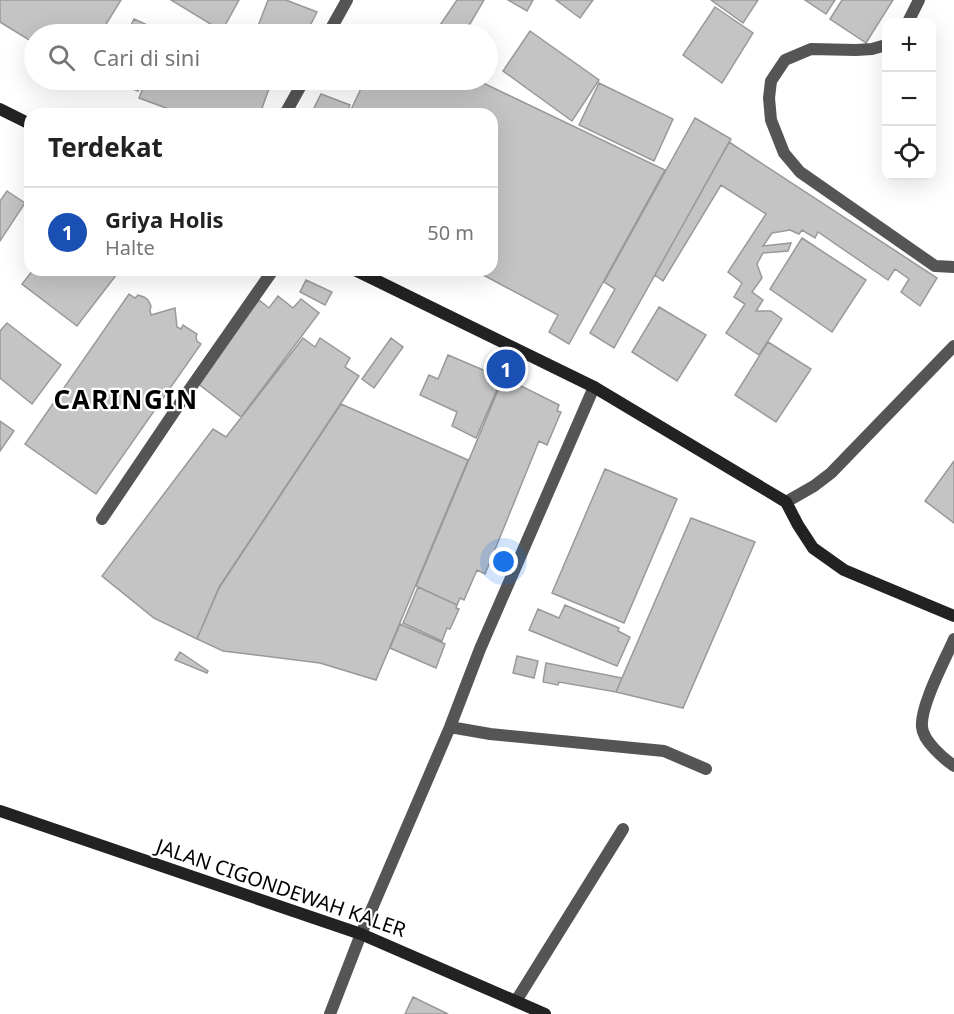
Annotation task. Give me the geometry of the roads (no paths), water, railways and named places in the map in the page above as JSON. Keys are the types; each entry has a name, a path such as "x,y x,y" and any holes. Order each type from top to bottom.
{"main road":[{"path":"0,109 24,121"},
{"path":"367,276 594,387 786,502 813,548 844,570 954,616"},
{"name":"JALAN CIGONDEWAH KALER","path":"0,812 361,934 544,1014"}],"street":[{"path":"334,24 347,0"},
{"path":"910,18 919,0"},
{"path":"882,46 856,50 811,48 785,60 771,81 769,98 771,120 784,153 800,172 935,266 954,267"},
{"path":"288,108 298,90"},
{"path":"102,519 269,276"},
{"path":"786,502 831,473 954,346"},
{"path":"330,1014 361,934 450,727 480,649 594,387"},
{"path":"954,639 923,710 922,729 931,746 954,766"},
{"path":"450,727 490,734 664,750 706,769"},
{"path":"516,1001 623,830"}],"place":[{"name":"Griya Holis","path":"506,369"}],"district":[{"name":"CARINGIN","path":"126,400"}]}
